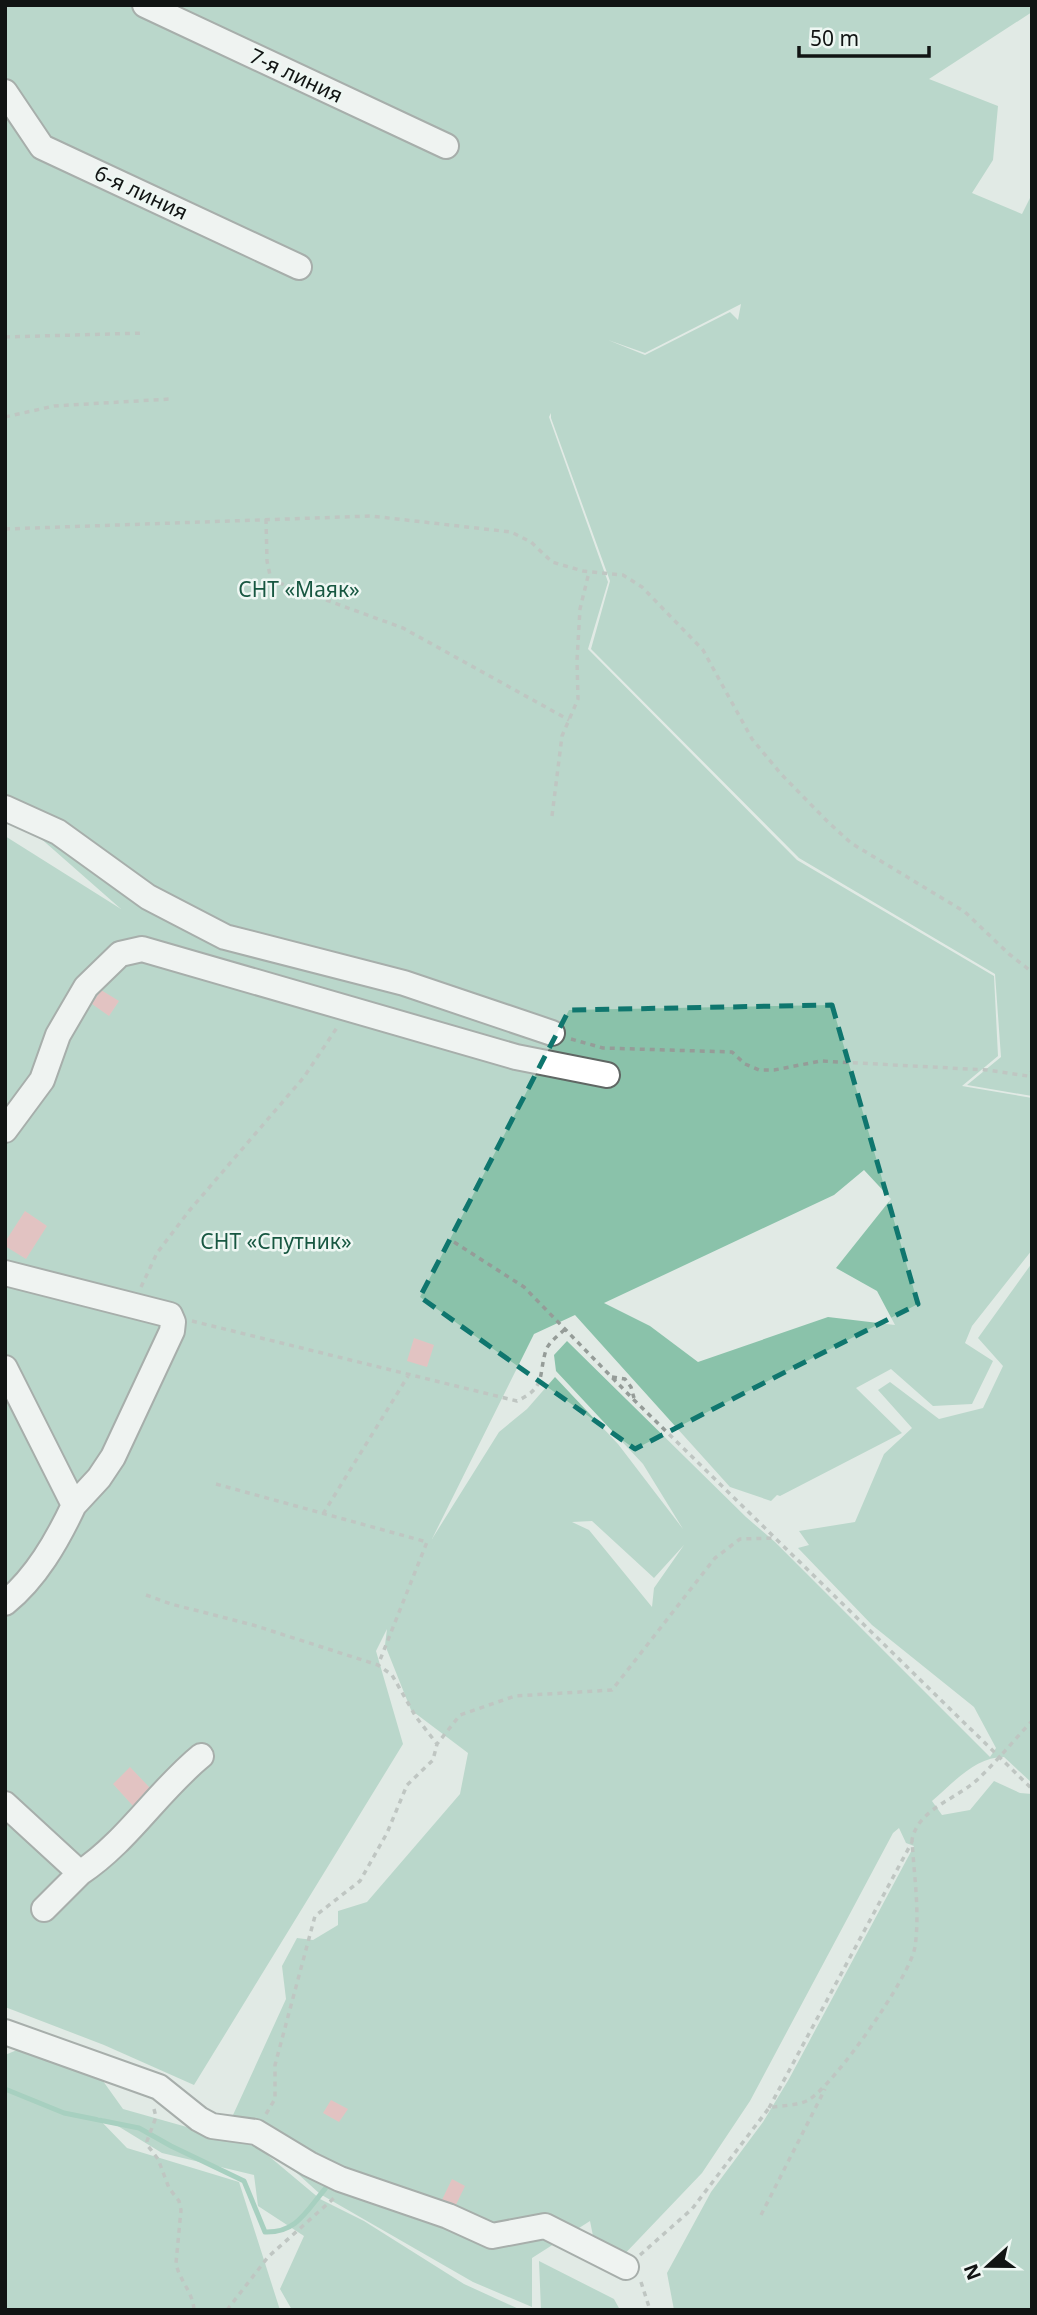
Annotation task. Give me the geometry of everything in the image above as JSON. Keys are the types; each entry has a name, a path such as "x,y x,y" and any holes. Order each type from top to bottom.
{"street":[{"name":"7-я линия","path":"145,5 446,146"},
{"name":"6-я линия","path":"5,92 42,148 299,267"},
{"path":"5,808 58,831 148,897 225,937 404,983 552,1034"},
{"path":"5,1130 42,1080 58,1035 86,987 120,954 142,949 516,1056 607,1074"},
{"path":"5,1273 170,1315 173,1322 172,1332 113,1457 99,1478 74,1505 63,1528 28,1582 5,1604"},
{"path":"5,1368 74,1505"},
{"path":"44,1909 135,1824 188,1766 201,1756"},
{"path":"5,1804 80,1873"},
{"path":"5,2032 159,2087 212,2126 256,2132 309,2165 351,2183 448,2216 492,2236 545,2226 626,2267"}],"path":[{"path":"5,337 145,333"},
{"path":"5,417 54,406 170,399"},
{"path":"5,529 371,516 511,532 531,542 552,562 589,572 623,575 642,587 703,650 752,739 781,774 851,844 965,912 1032,972"},
{"path":"266,519 267,561 271,580 403,628 569,720"},
{"path":"552,816 562,736 578,699 580,609 589,572"},
{"path":"133,1306 158,1253 189,1211 304,1077 338,1028 341,1007"},
{"path":"552,1034 603,1048 732,1052 745,1064 759,1070 774,1070 821,1061 987,1070 1028,1076 1032,1071"},
{"path":"454,1242 524,1287 634,1400 1032,1790"},
{"path":"170,1315 517,1401 530,1395 541,1378 546,1348 566,1328"},
{"path":"323,1514 408,1376"},
{"path":"612,1377 625,1379 631,1387 634,1400"},
{"path":"216,1484 427,1542 378,1665"},
{"path":"256,2132 275,2099 275,2065 315,1916 360,1881 387,1833 407,1785 433,1760 437,1744 460,1715 515,1696 612,1690 715,1558 740,1539 776,1538"},
{"path":"146,1595 253,1625 378,1665 392,1675 416,1717 437,1744"},
{"path":"761,2215 826,2088 895,1991 915,1949 917,1913 912,1840 914,1829 930,1812 977,1781 1032,1721"},
{"path":"650,2310 640,2281 626,2267 692,2209 769,2108 912,1840"},
{"path":"769,2108 807,2102 826,2088"},
{"path":"153,2125 147,2141 148,2146 158,2159 169,2188 179,2201 181,2210 177,2271 190,2294 194,2310"},
{"path":"227,2310 268,2257 351,2183"}],"highlighted area":[{"path":"832,1005 918,1304 635,1449 420,1297 569,1010"}],"green space":[{"path":"5,5 1032,5 1032,12 929,79 998,106 993,160 972,193 1022,214 1032,194 1032,1096 967,1085 1001,1057 995,974 799,858 591,649 610,581 551,413 549,417 608,582 588,649 797,860 994,976 998,1056 962,1086 1032,1098 1032,1250 972,1326 965,1343 993,1361 972,1404 933,1406 891,1369 856,1388 902,1433 780,1496 777,1495 771,1501 730,1487 575,1315 534,1334 432,1539 499,1432 527,1409 555,1377 618,1444 683,1529 643,1464 556,1371 554,1355 567,1341 746,1517 775,1542 990,1757 996,1748 974,1707 872,1625 798,1548 809,1545 799,1531 855,1522 884,1454 912,1428 878,1390 890,1382 939,1419 983,1408 1003,1366 978,1338 1032,1263 1032,1783 1004,1757 993,1758 965,1772 932,1801 942,1815 970,1810 994,1781 1020,1793 1032,1794 1032,2310 674,2310 667,2273 711,2192 763,2122 789,2079 914,1846 906,1843 899,1828 893,1833 750,2101 702,2173 617,2262 596,2251 590,2221 532,2258 532,2307 473,2282 320,2194 233,2115 286,1999 282,1966 297,1938 313,1940 338,1925 338,1911 367,1902 460,1794 468,1753 411,1710 385,1645 387,1629 376,1651 403,1744 194,2085 104,2045 5,2007 5,836 121,909 5,807","holes":["741,304 738,320 730,312 645,355 608,340 645,353","864,1170 891,1199 836,1268 877,1291 895,1325 828,1317 698,1362 650,1326 604,1303 834,1195","592,1521 654,1578 684,1545 654,1588 652,1607 589,1530 572,1522"]},
{"path":"41,2040 93,2067 123,2109 258,2147 320,2199 364,2221 464,2284 521,2310 292,2310 280,2289 304,2236 258,2206 254,2175 162,2153 108,2120 97,2117 127,2148 239,2182 280,2310 5,2310 5,2055"},
{"path":"539,2261 614,2299 620,2310 541,2310"}],"building":[{"path":"101,990 119,1001 109,1016 92,1004"},
{"path":"25,1211 47,1226 26,1259 5,1246"},
{"path":"414,1338 434,1345 427,1367 407,1361"},
{"path":"130,1767 151,1789 133,1806 113,1784"},
{"path":"331,2100 348,2109 339,2122 323,2113"},
{"path":"452,2179 465,2186 453,2211 440,2204"}],"waterway":[{"path":"5,2089 64,2113 139,2128 244,2181 265,2232 285,2229 300,2219 325,2189"}],"park label":[{"name":"СНТ «Маяк»","path":"299,590"},
{"name":"СНТ «Спутник»","path":"276,1242"}]}
